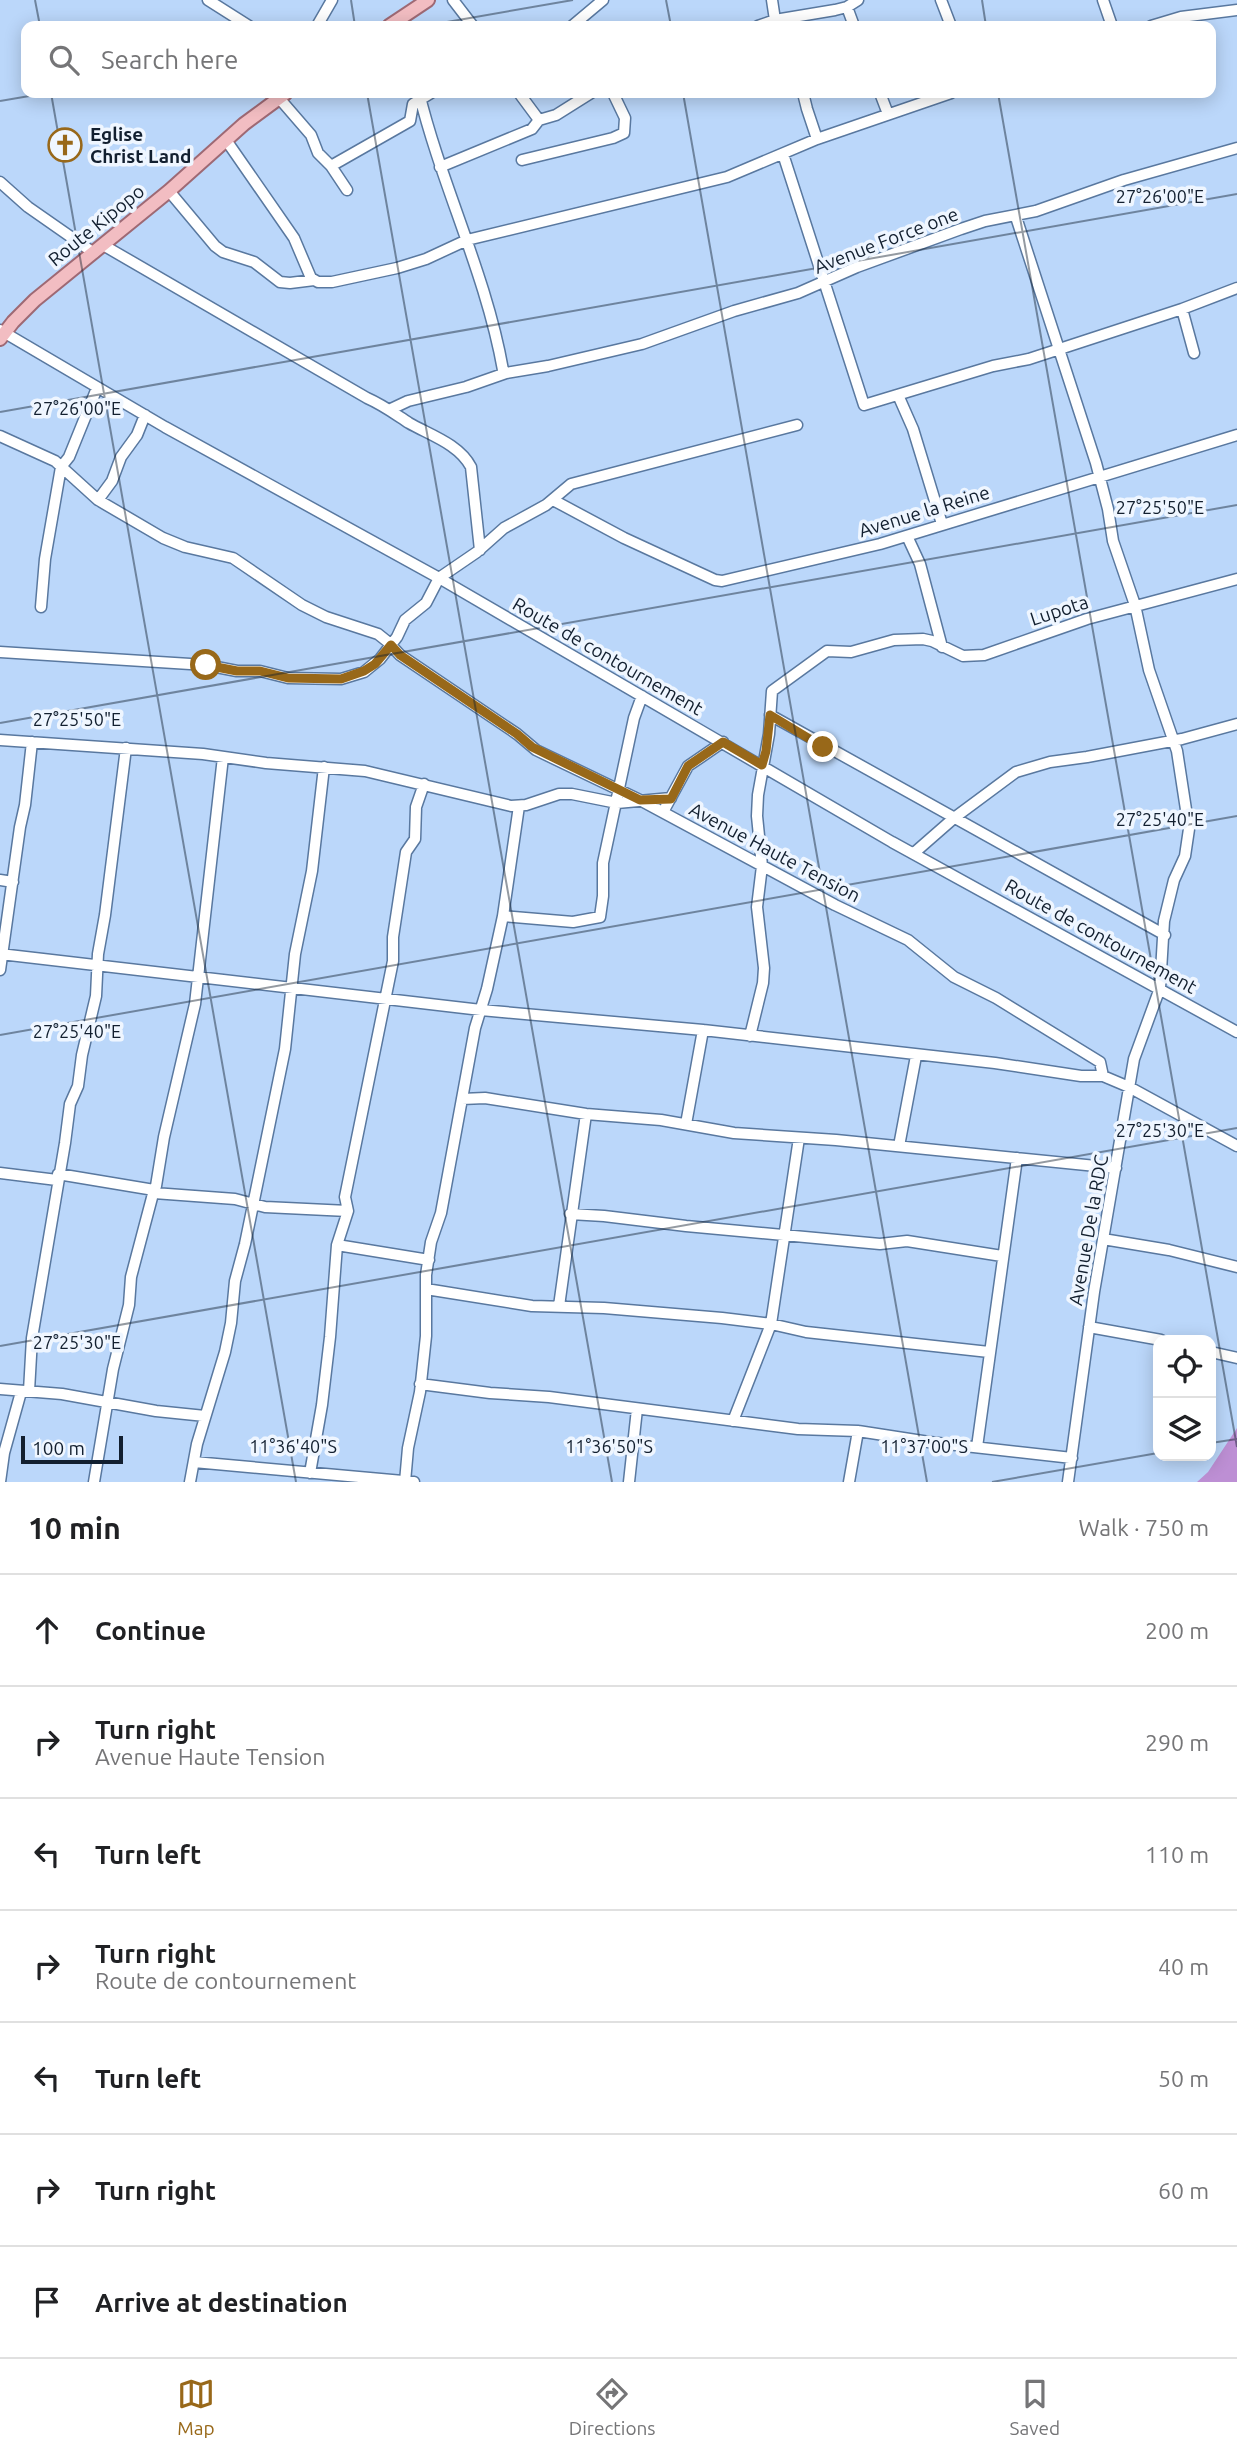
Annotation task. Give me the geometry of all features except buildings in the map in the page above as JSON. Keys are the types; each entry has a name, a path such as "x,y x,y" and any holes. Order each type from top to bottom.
{"main road":[{"path":"396,21 428,0"},
{"name":"Route Kipopo","path":"2,334 35,300 278,98"}],"street":[{"path":"320,21 332,0"},
{"path":"453,0 469,21"},
{"path":"578,21 603,0"},
{"path":"772,0 775,20"},
{"path":"798,21 847,7 858,0"},
{"path":"941,0 949,21"},
{"path":"1104,0 1110,21"},
{"path":"210,1 241,21"},
{"path":"847,7 852,21"},
{"path":"1168,21 1237,10"},
{"path":"772,21 784,21"},
{"path":"284,98 311,135 318,153 331,166 347,190"},
{"path":"331,166 410,121 412,106 418,98"},
{"path":"421,98 440,167 491,313 503,370 506,373"},
{"path":"523,98 539,120"},
{"path":"440,167 532,129 539,120 556,115 583,98"},
{"path":"522,160 624,133 625,118 615,98"},
{"path":"804,98 817,139"},
{"path":"882,98 888,114"},
{"path":"169,191 223,252 254,262 280,282 332,282 426,259 467,240 727,177 817,139 936,98"},
{"path":"226,140 288,228 314,280"},
{"name":"Avenue Force one","path":"391,409 408,401 466,387 506,373 642,344 734,311 797,293 985,221 1016,216 1124,180 1237,148"},
{"path":"783,154 864,405 1000,364 1029,359 1182,309 1237,288"},
{"path":"0,181 27,207 99,249 225,314 367,398 391,409 410,424 434,434 469,463 480,550"},
{"name":"Avenue De la RDC","path":"1016,216 1099,476 1118,556 1135,605 1149,670 1173,740 1185,795 1189,835 1185,856 1168,903 1160,988 1135,1059 1089,1327 1068,1482"},
{"path":"1182,309 1194,353"},
{"name":"Route de contournement","path":"2,334 439,578 914,853 1237,1032"},
{"path":"41,607 45,559 61,467 69,457 97,388"},
{"path":"898,395 913,429 942,524"},
{"path":"98,500 112,481 121,457 137,435 145,415"},
{"path":"0,652 33,656 146,660 206,665 237,671 260,671 288,678 341,679 375,664 391,645 405,620 426,603 439,578 480,550 504,528 529,516 571,484 797,425"},
{"name":"Avenue la Reine","path":"553,500 624,538 722,581 907,536 1237,435"},
{"name":"Avenue Haute Tension","path":"0,436 52,459 98,500 176,544 239,561 302,606 326,617 369,630 391,645 400,655 532,747 640,800 908,940 954,977 996,998 1100,1062 1102,1076 1131,1088 1237,1146"},
{"path":"907,536 922,569 942,647"},
{"name":"Lupota","path":"750,1036 764,968 757,907 762,866 757,816 772,691 827,651 858,651 894,640 927,639 963,656 991,653 1087,618 1237,579"},
{"path":"503,916 562,922 599,918 603,896 603,863 634,718 642,696"},
{"path":"770,715 1165,935"},
{"path":"914,853 954,818 1016,772 1049,762 1173,740 1237,724"},
{"path":"0,740 126,748 266,764 371,772 501,805 519,806 559,794 617,803 671,799"},
{"path":"0,970 32,742"},
{"path":"663,812 688,766 723,742"},
{"path":"0,1482 4,1453 25,1392 69,1104 78,1086 82,1055 96,996 126,748"},
{"path":"94,1482 117,1348 129,1305 131,1277 154,1191 187,1042 198,977 223,757"},
{"path":"190,1482 205,1416 225,1352 235,1281 285,1049 295,954 312,870 324,768"},
{"path":"310,1473 330,1337 337,1245 348,1212 345,1197 393,961 393,937 406,852 416,834 416,807 424,784"},
{"path":"194,1461 408,1482 408,1448 420,1384 426,1331 430,1242 441,1213 475,1028 503,916 519,806"},
{"path":"0,880 13,882"},
{"path":"1,954 481,1010 703,1030 984,1062 1081,1076 1102,1076"},
{"path":"685,1124 703,1030"},
{"path":"899,1146 916,1056"},
{"path":"463,1099 485,1098 734,1133 899,1146 1116,1168"},
{"path":"559,1306 586,1114"},
{"path":"733,1421 771,1324 799,1138"},
{"path":"977,1447 1017,1158"},
{"path":"0,1172 235,1199 265,1207 348,1212"},
{"path":"570,1214 880,1244 907,1241 1002,1256"},
{"path":"1103,1239 1169,1250 1237,1267"},
{"path":"337,1245 429,1260"},
{"path":"426,1289 532,1306 635,1310 771,1324 806,1332 989,1352"},
{"path":"1089,1327 1153,1339"},
{"path":"1216,1353 1237,1358"},
{"path":"420,1384 798,1429 858,1431 1072,1458"},
{"path":"0,1389 205,1416"},
{"path":"629,1482 637,1409"},
{"path":"849,1482 858,1431"}],"shaded area":[{"path":"1237,1428 1237,1482 1197,1482"}],"place":[{"name":"Eglise Christ Land","path":"65,145"}],"route":[{"path":"206,665 237,671 260,671 288,678 341,679 375,664 391,645 400,655 523,738 532,747 640,800 671,799 688,766 723,742 762,765 770,715 823,747"}]}
